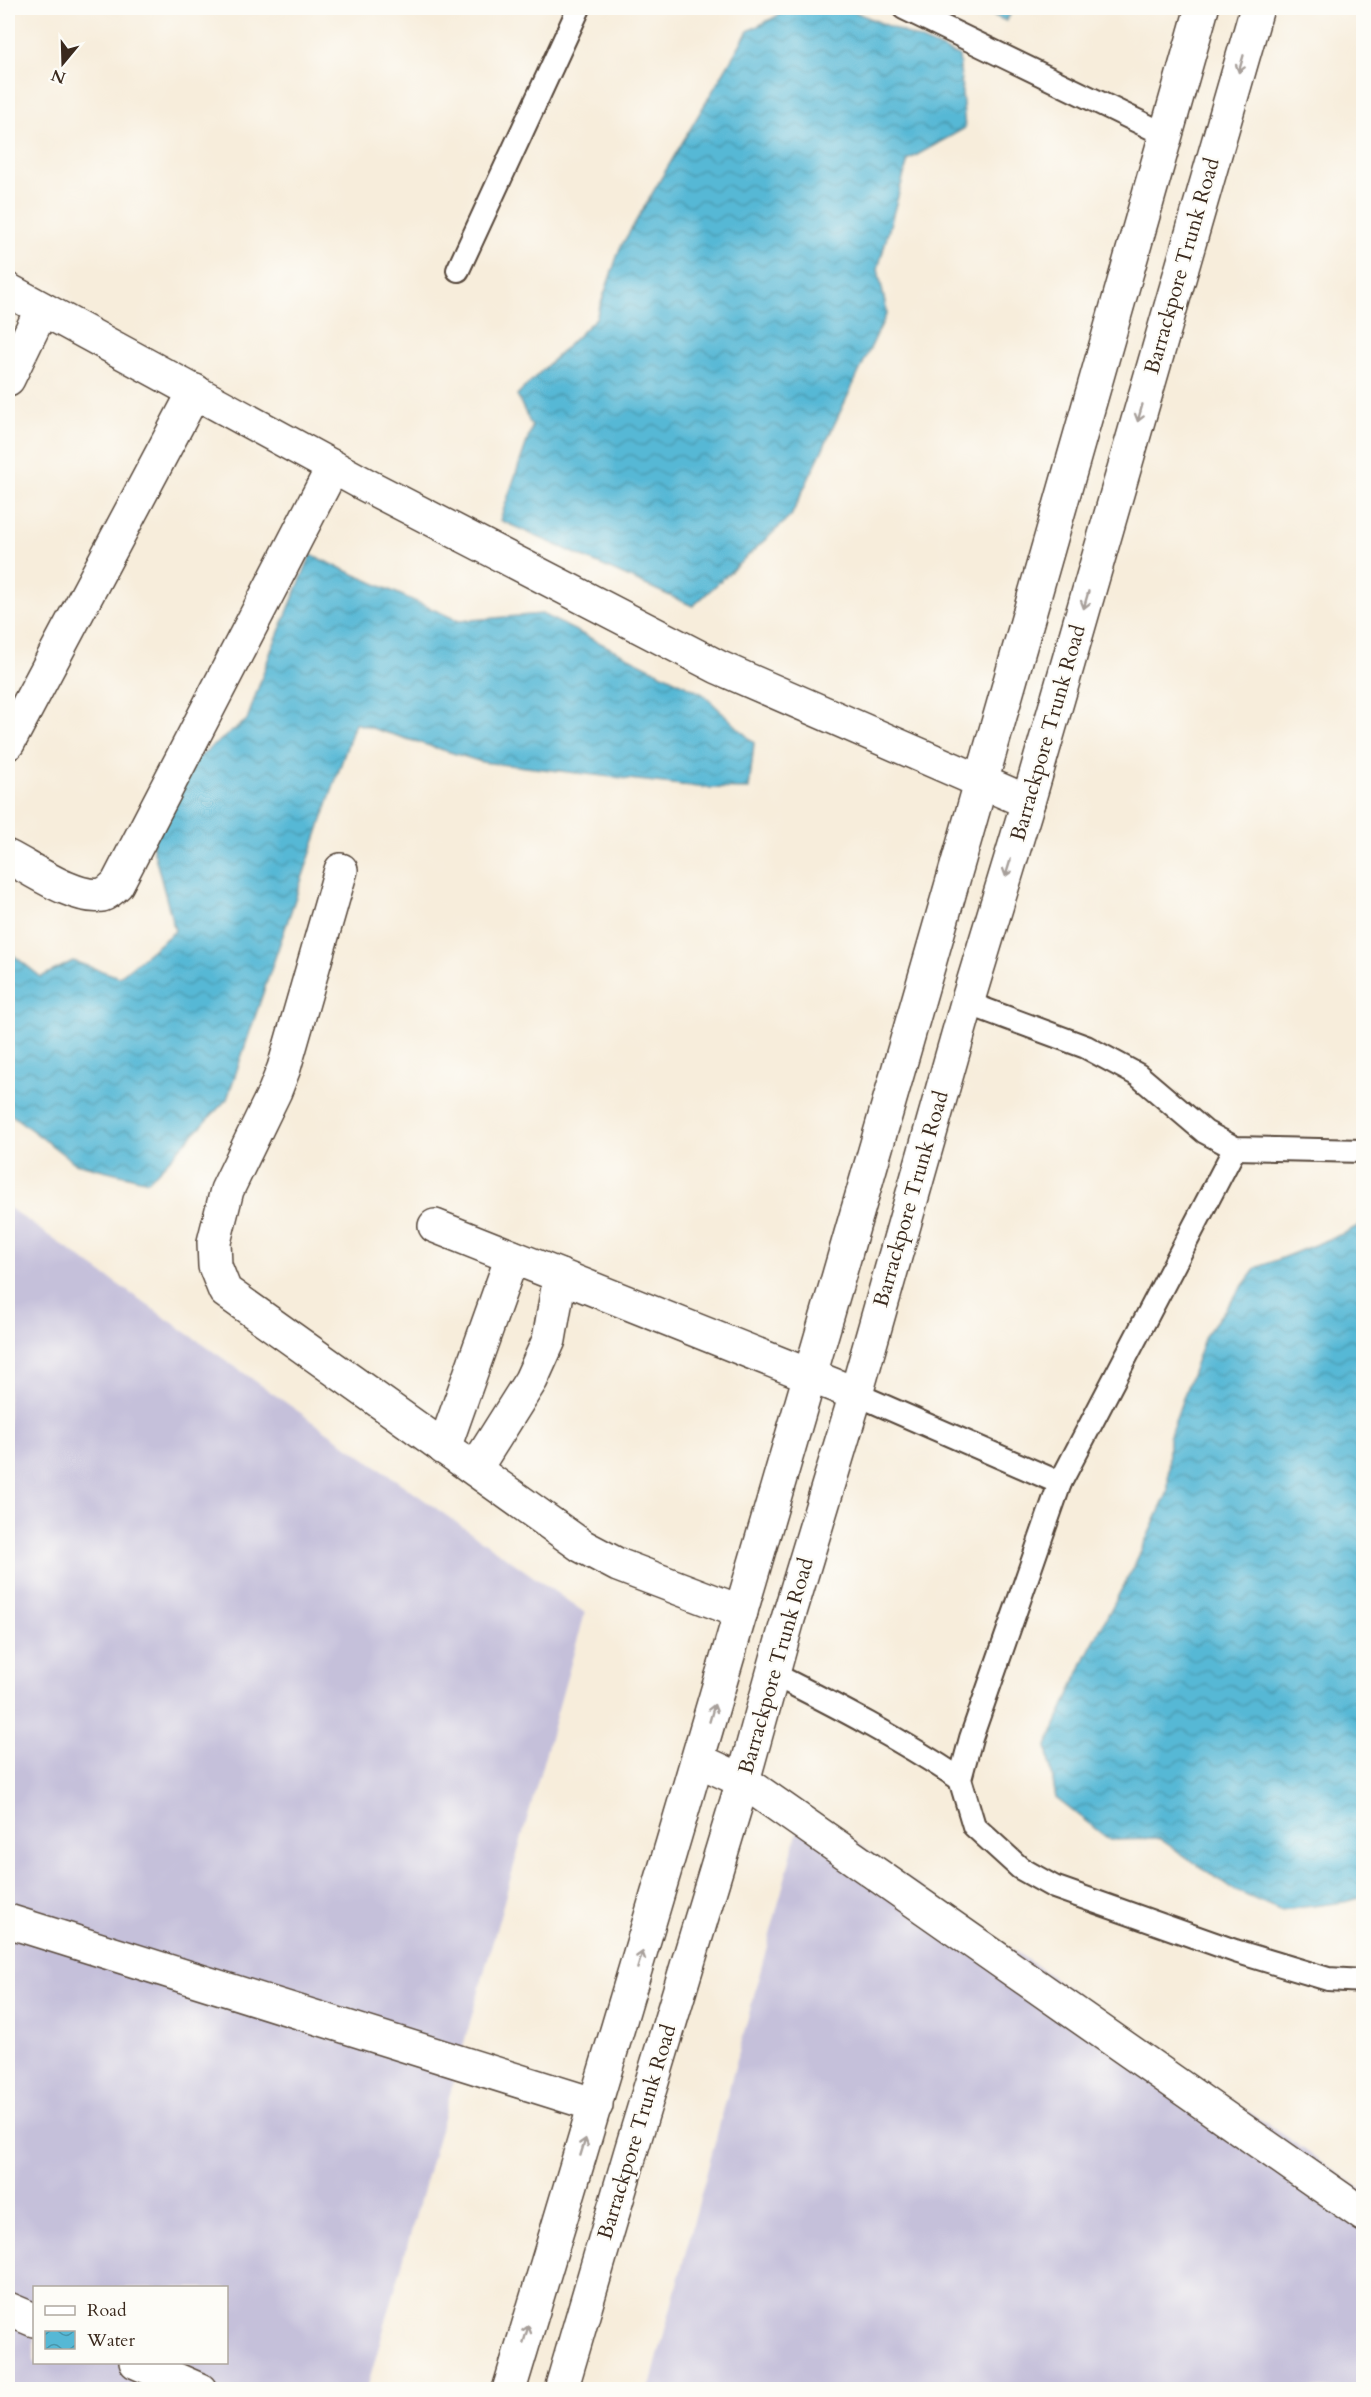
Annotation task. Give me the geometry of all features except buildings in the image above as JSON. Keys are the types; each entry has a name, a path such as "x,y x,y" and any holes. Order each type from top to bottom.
{"street":[{"path":"509,2390 698,1760 982,781 1202,8"},
{"name":"Barrackpore Trunk Road","path":"561,2390 743,1781 1257,8"},
{"path":"8,290 333,467 718,667 1028,802"},
{"path":"8,379 42,309"},
{"path":"8,743 195,391"},
{"path":"8,857 72,891 87,895 105,894 117,884 333,467"},
{"path":"341,870 284,1068 227,1190 214,1242 215,1266 225,1291 591,1551 618,1565 741,1612"},
{"path":"435,1226 856,1394"},
{"path":"444,1448 512,1257"},
{"path":"475,1469 531,1380 549,1340 560,1276"},
{"path":"698,1760 743,1781 1364,2215"},
{"path":"8,1921 596,2105"},
{"path":"8,2309 33,2320"},
{"path":"141,2364 200,2390"}],"lane":[{"path":"458,270 579,8"},
{"path":"904,8 1166,135"},
{"path":"967,1003 1086,1047 1127,1069 1138,1075 1205,1132 1235,1148 1364,1151"},
{"path":"1235,1148 1060,1483 971,1738 960,1779 974,1826 1020,1868 1054,1887 1235,1951 1328,1979 1364,1981"},
{"path":"856,1394 1060,1483"},
{"path":"773,1674 867,1723 927,1757 960,1779"}],"shaded area":[{"path":"8,1207 585,1613 367,2389 8,2389"},
{"path":"804,1807 1363,2190 1363,2389 649,2390"}],"water":[{"path":"776,8 846,8 959,56 965,128 908,160 878,269 887,313 791,516 693,606 500,520 532,427 517,395 596,318 620,248 748,31 779,15"},
{"path":"977,8 1014,8 1006,21"},
{"path":"311,555 459,621 542,614 703,694 754,743 749,789 707,788 482,762 355,723 227,1099 148,1181 75,1163 8,1112 8,951 41,977 73,961 119,977 175,931 152,845 176,774 247,720 271,651"},
{"path":"1363,1223 1363,1897 1344,1902 1280,1910 1236,1891 1160,1839 1110,1840 1056,1798 1047,1746 1087,1654 1134,1566 1168,1492 1169,1438 1205,1336 1256,1268 1345,1233"}]}
